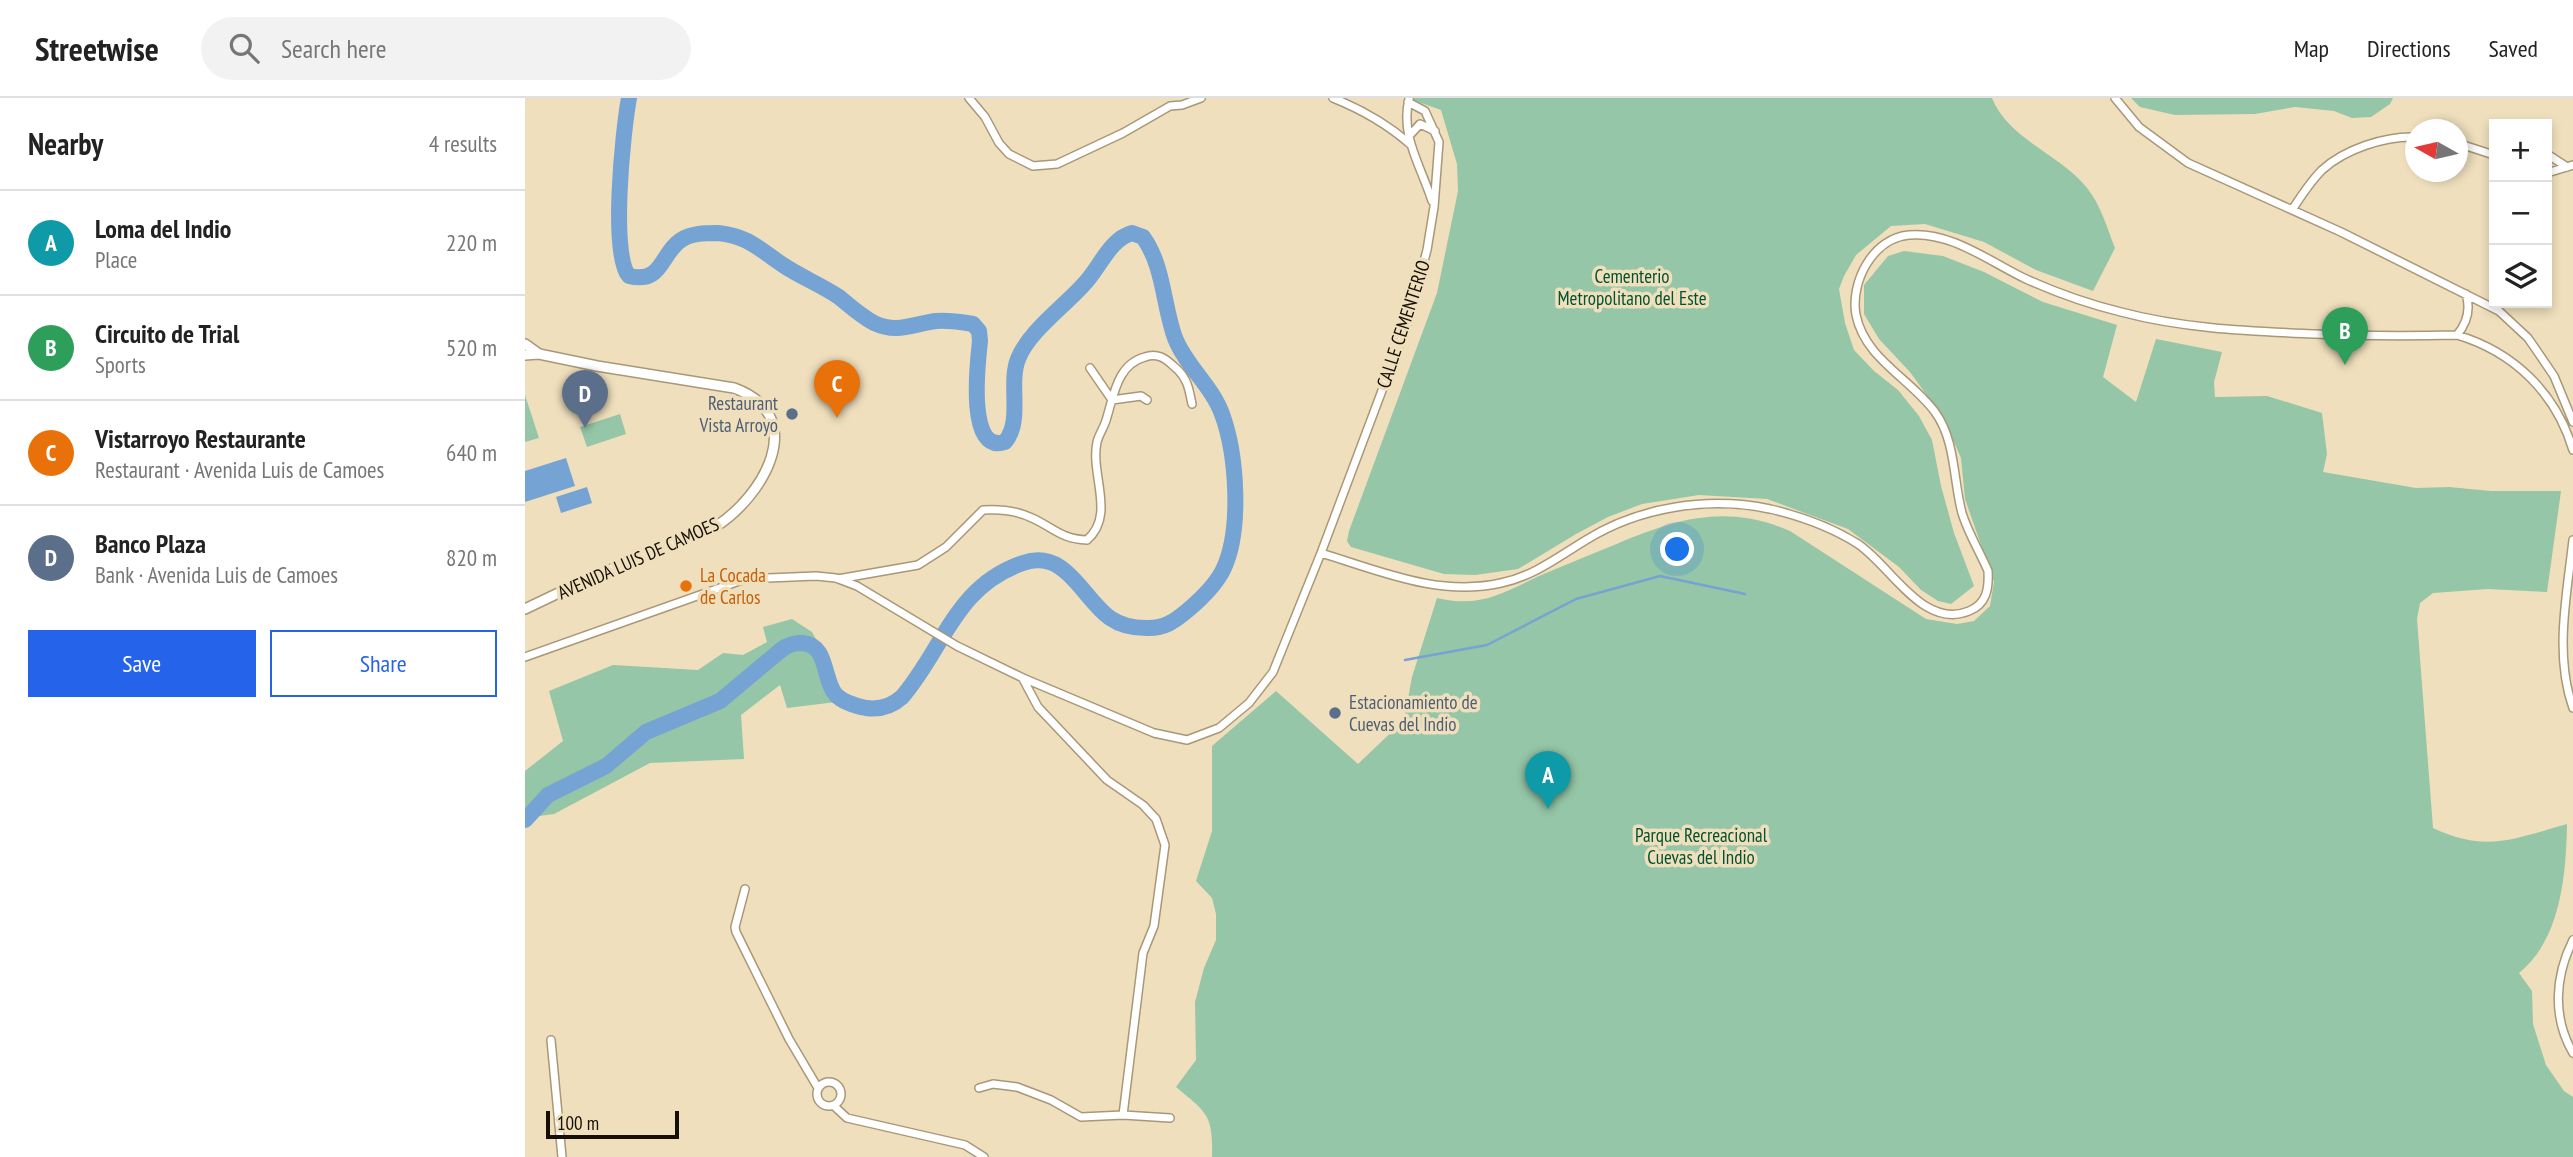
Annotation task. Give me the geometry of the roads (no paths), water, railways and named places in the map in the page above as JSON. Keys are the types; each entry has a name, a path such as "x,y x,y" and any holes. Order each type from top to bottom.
{"street":[{"path":"969,98 985,117 1004,149 1022,162 1033,166 1057,164 1122,133 1163,109 1201,98"},
{"path":"1333,98 1364,110 1409,141"},
{"path":"2115,98 2139,127 2188,163 2341,232 2499,311 2528,338 2554,376 2573,422"},
{"path":"1434,208 1425,177 1409,141 1406,111 1409,100 1425,111 1436,132"},
{"path":"1409,141 1413,130 1420,124 1436,132"},
{"name":"CALLE CEMENTERIO","path":"837,579 876,596 957,646 1023,678 1166,737 1187,740 1219,728 1239,713 1273,672 1321,553 1406,324 1427,250 1434,208 1439,142 1436,132"},
{"path":"2292,210 2304,190 2323,169 2347,153 2374,143 2405,139"},
{"path":"2468,146 2489,153"},
{"path":"2552,157 2570,166"},
{"path":"2552,171 2570,166"},
{"path":"1321,553 1417,583 1461,587 1486,585 1513,580 1538,570 1599,533 1644,514 1689,505 1729,504 1768,509 1827,527 1860,546 1887,568 1910,595 1926,607 1954,614 1973,610 1984,599 1989,582 1988,571 1962,514 1953,461 1942,424 1921,397 1876,354 1856,315 1857,286 1868,261 1884,246 1905,235 1939,237 2057,292 2121,313 2175,324 2247,332 2371,337 2458,335 2505,356 2531,378 2554,405 2573,450"},
{"path":"2458,335 2465,325 2468,311 2466,295"},
{"name":"AVENIDA LUIS DE CAMOES","path":"525,344 539,354"},
{"name":"AVENIDA LUIS DE CAMOES","path":"525,355 539,354 734,388 747,393 762,405 771,420 774,439 762,479 733,515 715,527 592,577 525,609"},
{"path":"525,657 745,579 795,576 837,579 918,565 946,547 983,510 1003,509 1030,517 1070,540 1087,540 1097,531 1100,518 1097,440 1105,426 1121,375 1134,360 1150,355 1162,357 1186,378 1192,404"},
{"path":"1090,368 1112,400"},
{"path":"1112,400 1142,396 1147,400"},
{"path":"2573,540 2563,645 2565,676 2573,708"},
{"path":"1023,678 1038,707 1107,780 1143,805 1156,819 1165,845 1154,926 1143,953 1123,1115"},
{"path":"745,889 736,932 789,1039 818,1088"},
{"path":"2573,940 2561,970 2558,995 2560,1018 2573,1053"},
{"path":"551,1040 562,1157"},
{"path":"834,1106 841,1096 837,1085 825,1082 818,1088 820,1102 826,1106 834,1106 847,1118 965,1145 984,1157"},
{"path":"979,1088 993,1084 1017,1087 1051,1100 1081,1116 1170,1118"}],"water":[{"path":"566,458 575,486 525,502 525,471"},
{"path":"587,487 592,503 561,513 556,497"}],"waterway":[{"path":"525,820 548,795 606,766 646,732 720,701 788,646 802,643 817,650 832,688 843,700 866,708 881,708 902,697 966,603 1000,573 1023,563 1038,560 1051,562 1072,577 1110,618 1123,624 1152,628 1178,618 1212,587 1223,570 1233,535 1234,471 1222,414 1175,338 1155,260 1143,237 1132,233 1117,241 1085,283 1030,339 1015,369 1014,413 1010,433 1005,442 993,442 984,434 979,421 977,385 980,341 979,331 973,324 941,321 890,328 874,323 839,297 753,244 738,237 718,233 685,238 674,246 655,272 649,276 629,276 623,264 619,219 621,163 629,98"},
{"path":"1405,660 1487,645 1576,599 1660,576 1745,594"}],"place":[{"name":"Circuito de Trial","path":"2345,365"},
{"name":"Restaurant Vista Arroyo","path":"792,414"},
{"name":"Vistarroyo Restaurante","path":"837,418"},
{"name":"Banco Plaza","path":"585,428"},
{"name":"La Cocada de Carlos","path":"686,586"},
{"name":"Estacionamiento de Cuevas del Indio","path":"1335,713"},
{"name":"Loma del Indio","path":"1548,809"}],"park label":[{"name":"Cementerio Metropolitano del Este","path":"1632,287"},
{"name":"Parque Recreacional Cuevas del Indio","path":"1701,846"}]}
